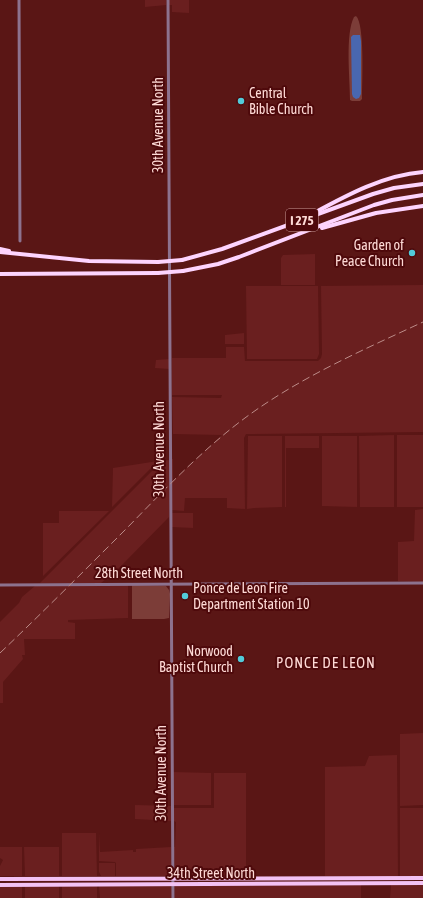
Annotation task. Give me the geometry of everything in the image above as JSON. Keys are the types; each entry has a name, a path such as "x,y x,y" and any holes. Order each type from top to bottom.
{"highway":[{"path":"302,220 334,202 378,182 401,175 423,172"},
{"name":"I 275","path":"0,252 89,261 158,262 182,260 217,251 383,191 423,184"},
{"name":"I 275","path":"0,274 158,273 183,271 218,264 374,205 392,200 423,195"},
{"path":"308,231 376,213 423,206"},
{"path":"0,249 30,256"},
{"name":"34th Street North","path":"0,879 423,878"},
{"name":"34th Street North","path":"0,885 423,883"}],"street":[{"path":"19,0 20,240"},
{"name":"30th Avenue North","path":"168,0 174,898"},
{"name":"28th Street North","path":"0,585 423,583"}],"shaded area":[{"path":"145,0 166,0 166,5 145,7"},
{"path":"169,0 189,0 189,13 172,12 172,5 169,5"},
{"path":"356,16 359,21 362,42 362,99 360,101 352,101 350,100 349,45 351,25 354,17"},
{"path":"315,254 315,285 281,285 281,258 283,255"},
{"path":"423,285 423,432 246,434 244,438 245,509 227,508 227,498 185,498 184,511 172,510 172,459 173,481 222,435 173,434 172,397 221,398 222,395 172,395 172,358 226,358 226,347 244,347 245,361 318,361 322,354 321,286"},
{"path":"246,286 318,286 319,354 317,359 247,359"},
{"path":"244,333 244,344 225,344 225,335"},
{"path":"169,359 169,369 155,368 156,360"},
{"path":"394,435 394,507 360,507 359,436"},
{"path":"397,435 423,435 423,507 397,507"},
{"path":"248,436 282,436 282,507 247,509"},
{"path":"285,436 319,436 319,448 286,448 286,507 285,507"},
{"path":"322,436 357,436 357,507 322,506"},
{"path":"169,460 169,517 120,567 101,583 40,583 162,461"},
{"path":"158,461 112,507 113,468"},
{"path":"423,509 423,582 398,581 398,542 414,541 415,510"},
{"path":"59,511 109,511 43,576 43,523 59,523"},
{"path":"172,513 193,513 193,528 172,527"},
{"path":"128,585 128,618 68,620 68,622 75,623 75,639 24,639 25,655 22,655 23,659 3,682 3,703 0,703 0,622 19,603 22,597 35,586"},
{"path":"132,585 166,586 170,594 169,618 132,619"},
{"path":"423,733 423,805 400,806 400,734"},
{"path":"397,755 398,876 325,876 325,767 365,766 369,756"},
{"path":"173,772 211,773 211,805 174,805"},
{"path":"214,773 246,773 246,876 175,876 174,847 176,822 174,821 174,808 214,808"},
{"path":"135,805 171,806 171,821 135,819"},
{"path":"400,808 423,808 423,876 400,876"},
{"path":"62,833 96,833 97,876 62,876"},
{"path":"99,833 100,852 133,850 133,852 136,852 136,849 171,847 172,876 116,876 115,862 99,861"},
{"path":"0,847 22,847 22,876 0,876 0,866 3,860 0,858"},
{"path":"24,847 59,847 59,876 25,876"},
{"path":"99,863 115,863 115,876 101,876 99,872"},
{"path":"172,885 172,898 100,898 99,886"},
{"path":"175,885 361,885 361,898 175,898"},
{"path":"391,885 423,885 423,898 390,898"},
{"path":"0,886 22,886 22,898 0,898"},
{"path":"25,886 59,886 59,898 25,898"},
{"path":"62,886 97,886 97,898 62,898"}],"water":[{"path":"353,35 360,35 361,41 361,94 359,98 356,99 352,94 351,37"}],"railway":[{"path":"0,653 186,468 233,427 270,401 312,376 356,353 423,322"}],"place":[{"name":"Central Bible Church","path":"241,101"},
{"name":"Garden of Peace Church","path":"412,253"},
{"name":"Ponce de Leon Fire Department Station 10","path":"185,596"},
{"name":"Norwood Baptist Church","path":"241,659"}],"district":[{"name":"PONCE DE LEON","path":"326,663"}]}
